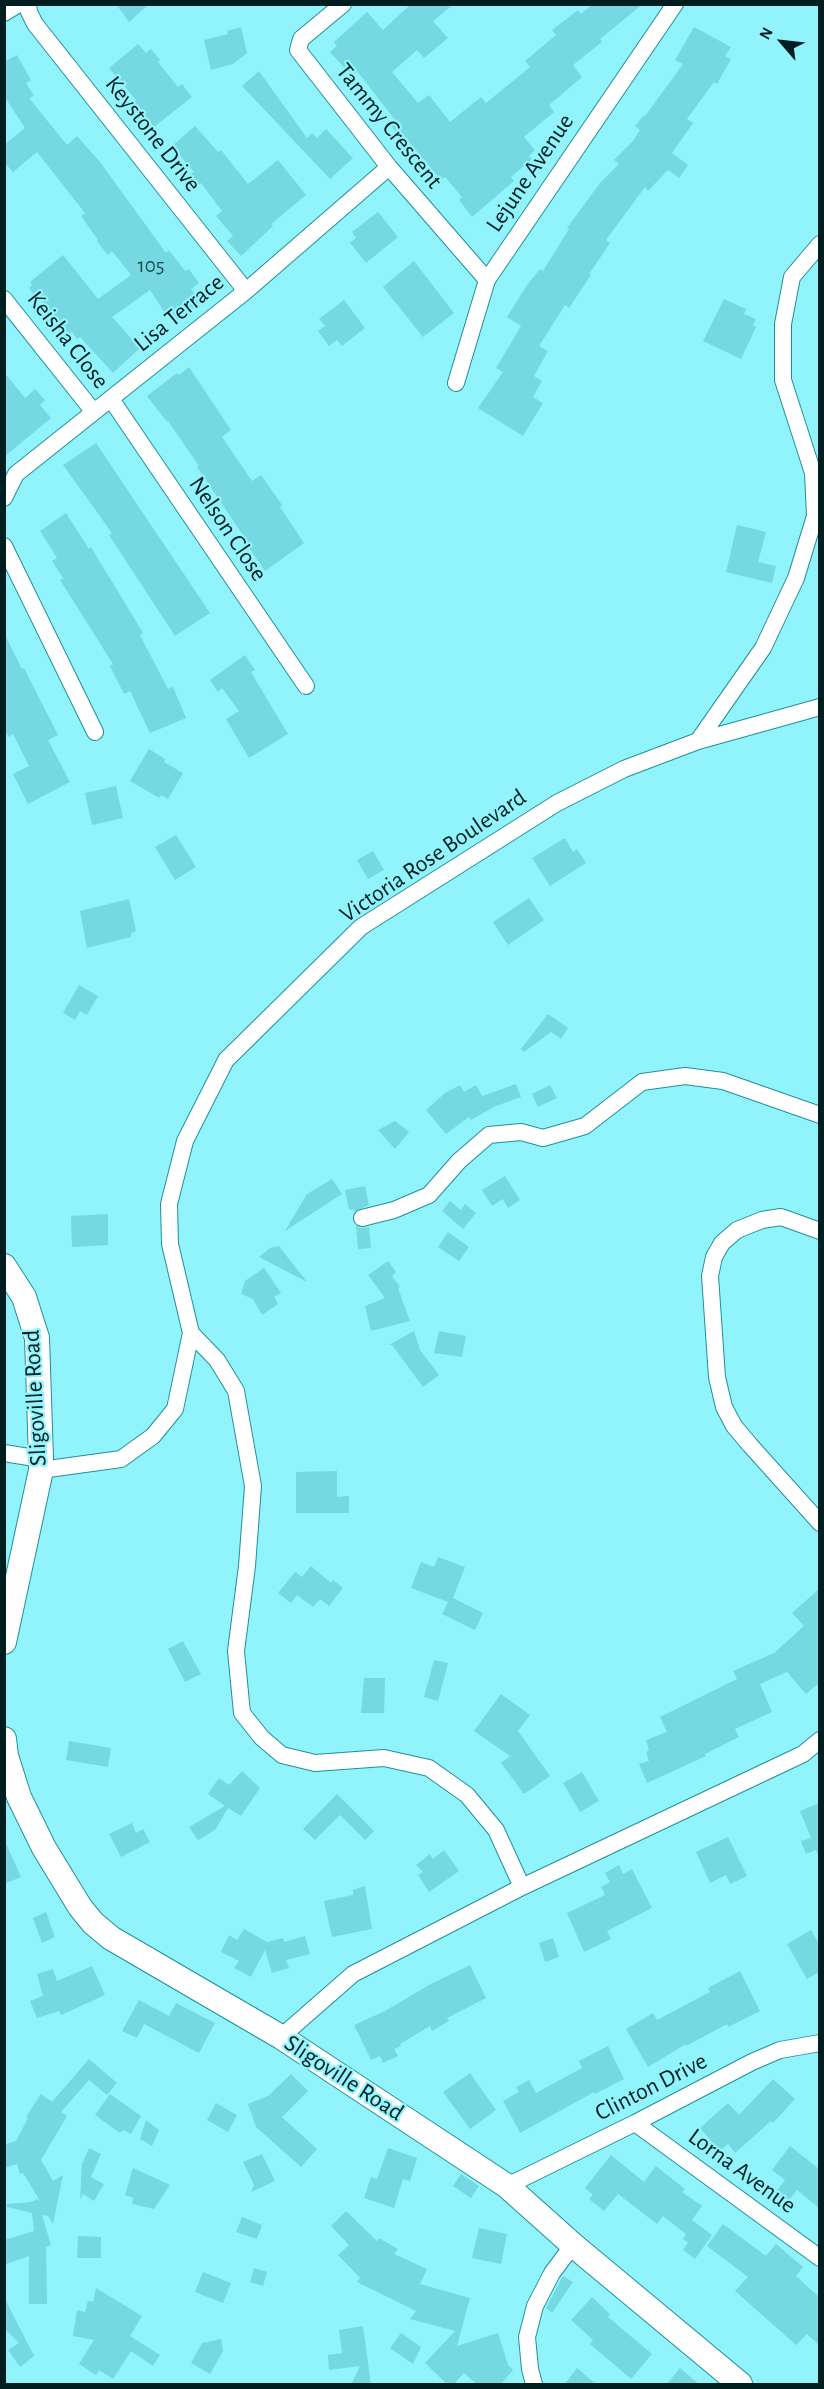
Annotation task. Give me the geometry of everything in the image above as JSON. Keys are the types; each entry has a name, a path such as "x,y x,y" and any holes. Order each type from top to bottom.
{"street":[{"path":"4,13 20,4"},
{"name":"Keystone Drive","path":"28,4 35,24 246,291"},
{"name":"Tammy Crescent","path":"342,4 301,39 298,50 389,167 487,280"},
{"name":"Lejune Avenue","path":"456,383 487,280 675,4"},
{"name":"Lisa Terrace","path":"4,498 16,474 246,291 389,167"},
{"path":"698,741 763,648 796,578 815,516 813,473 783,380 783,324 792,277 819,244"},
{"name":"Keisha Close","path":"4,299 93,411"},
{"name":"Nelson Close","path":"111,399 306,686"},
{"path":"4,546 95,732"},
{"name":"Victoria Rose Boulevard","path":"4,1453 41,1464 121,1459 153,1436 175,1409 191,1333 170,1244 169,1204 185,1141 226,1060 361,927 557,803 624,769 698,741 819,707"},
{"path":"362,1218 394,1210 429,1195 459,1161 489,1135 521,1132 543,1138 585,1126 642,1082 684,1076 723,1081 819,1115"},
{"path":"819,1232 780,1217 762,1220 737,1230 722,1243 714,1257 710,1276 717,1377 724,1407 734,1426 819,1523"},
{"name":"Sligoville Road","path":"4,1266 24,1297 37,1338 41,1464 4,1642"},
{"path":"191,1333 217,1360 236,1391 253,1486 247,1566 236,1651 242,1713 261,1738 282,1755 315,1763 384,1758 429,1767 467,1795 496,1830 522,1887"},
{"name":"Sligoville Road","path":"4,1739 6,1756 18,1797 44,1848 80,1907 93,1923 111,1938 281,2037 507,2186 573,2245 740,2385"},
{"path":"281,2037 353,1974 522,1887 803,1754 819,1740"},
{"name":"Clinton Drive","path":"507,2186 780,2050 819,2043"},
{"name":"Lorna Avenue","path":"635,2123 819,2258"},
{"path":"534,2385 527,2337 532,2317 552,2273 573,2245"}],"building":[{"path":"116,4 149,4 129,22"},
{"path":"411,4 454,4 433,21 448,38 424,58 417,50 392,72 418,103 429,95 450,122 481,97 486,103 530,67 525,61 556,35 552,30 578,10 581,14 593,4 643,4 600,39 602,42 573,65 582,77 549,105 554,112 524,137 535,150 529,156 532,159 511,177 514,181 472,217 459,200 462,197 445,177 441,180 403,135 400,138 390,124 395,120 357,71 352,76 330,52 337,46 334,42 367,12 383,30"},
{"path":"241,27 247,53 233,64 211,70 204,40 228,34 227,31"},
{"path":"694,27 731,47 725,56 731,59 717,84 714,82 687,119 693,123 672,153 688,165 679,178 668,170 648,191 645,187 606,240 610,243 569,308 565,305 539,346 548,351 534,376 542,381 533,397 543,403 523,436 478,408 503,372 496,368 521,326 507,317 527,285 540,269 543,271 569,229 567,228 600,183 619,164 614,160 633,141 640,130 635,126 683,64 675,60"},
{"path":"138,44 146,53 151,49 160,60 158,62 178,87 182,84 192,97 154,127 134,101 136,100 109,68"},
{"path":"17,55 31,80 26,83 34,96 29,98 67,145 77,136 100,162 166,253 169,250 185,271 189,269 199,283 191,289 201,303 176,321 169,310 165,313 150,290 112,317 140,348 113,373 80,337 77,339 72,332 68,335 39,297 37,299 29,288 32,285 30,282 63,255 98,299 131,275 112,251 108,255 97,241 81,216 85,213 37,152 13,172 4,162 4,145 25,128 4,96 4,62"},
{"path":"259,71 307,138 312,133 317,138 326,129 353,158 330,179 242,86"},
{"path":"195,126 218,152 221,150 248,184 278,160 306,195 271,224 273,226 241,256 227,241 233,236 216,216 222,211 201,183 196,187 187,176 194,172 172,146"},
{"path":"378,212 398,237 366,263 350,243 356,238 352,232"},
{"path":"414,261 454,313 423,337 383,287"},
{"path":"724,299 746,309 744,314 756,319 753,325 756,327 741,359 703,341"},
{"path":"344,300 365,328 342,346 337,340 329,346 318,331 325,326 319,319"},
{"path":"189,367 231,430 222,437 252,481 261,475 304,543 265,571 197,467 199,466 168,421 147,396 177,373 179,375"},
{"path":"4,372 25,398 35,389 45,400 40,405 51,418 4,457"},
{"path":"96,443 210,613 175,636 109,535 112,533 63,465"},
{"path":"66,513 89,549 91,547 143,633 140,635 168,689 173,687 186,718 150,733 130,691 124,694 110,666 113,664 60,580 63,578 52,561 57,558 40,531"},
{"path":"737,525 766,532 758,562 776,566 772,583 726,572"},
{"path":"4,633 58,735 48,740 70,782 28,804 13,774 29,766 13,734 9,737 4,729"},
{"path":"245,655 255,670 251,672 288,734 249,758 226,719 239,711 222,688 218,692 210,680"},
{"path":"149,749 165,759 164,762 183,773 168,799 161,795 159,798 130,781"},
{"path":"116,786 123,818 92,825 85,793"},
{"path":"176,835 196,867 175,880 155,847"},
{"path":"565,838 573,852 577,849 586,863 550,886 532,858"},
{"path":"373,851 384,870 368,879 357,860"},
{"path":"529,898 544,920 508,945 493,922"},
{"path":"129,899 136,931 131,933 131,937 87,948 80,911"},
{"path":"79,985 98,996 87,1015 80,1011 75,1020 63,1013"},
{"path":"548,1014 568,1028 561,1039 551,1032 524,1052 521,1049"},
{"path":"516,1084 521,1097 496,1106 471,1120 469,1117 446,1134 426,1110 445,1093 460,1085 464,1092 476,1085 482,1096"},
{"path":"550,1085 557,1098 538,1107 532,1094"},
{"path":"395,1121 409,1132 395,1149 378,1130"},
{"path":"505,1176 520,1200 508,1208 503,1199 492,1206 482,1190"},
{"path":"332,1179 342,1194 285,1231 307,1194"},
{"path":"365,1186 369,1205 354,1212 354,1209 349,1210 345,1190"},
{"path":"450,1201 461,1210 465,1204 476,1213 463,1229 442,1211"},
{"path":"108,1214 108,1245 72,1247 71,1216"},
{"path":"356,1226 369,1227 371,1248 358,1249"},
{"path":"448,1232 469,1247 459,1261 438,1247"},
{"path":"279,1246 307,1282 259,1257 270,1248"},
{"path":"388,1261 396,1272 392,1276 400,1287 398,1288 410,1321 371,1331 365,1306 385,1298 368,1275"},
{"path":"264,1268 281,1293 274,1297 278,1304 262,1315 253,1299 241,1294 245,1281"},
{"path":"414,1331 420,1350 439,1375 423,1387 392,1345 389,1345"},
{"path":"439,1331 466,1336 462,1357 434,1353"},
{"path":"337,1471 337,1497 349,1496 349,1513 296,1513 296,1472"},
{"path":"438,1557 465,1567 453,1598 483,1613 475,1630 442,1614 448,1602 411,1588 421,1562 434,1567"},
{"path":"311,1566 331,1583 333,1580 343,1588 329,1606 320,1599 313,1607 297,1595 291,1603 278,1593 295,1572 302,1577"},
{"path":"819,1589 819,1683 806,1694 787,1672 760,1684 772,1712 735,1729 739,1737 705,1754 706,1756 647,1783 639,1764 649,1761 646,1740 667,1732 660,1717 737,1679 733,1671 774,1653 804,1626 792,1613"},
{"path":"183,1641 201,1674 185,1682 168,1649"},
{"path":"434,1660 448,1663 438,1701 424,1697"},
{"path":"364,1678 385,1678 384,1713 361,1713"},
{"path":"501,1694 530,1715 518,1731 550,1776 524,1794 501,1763 510,1756 474,1731"},
{"path":"69,1741 111,1748 108,1767 66,1760"},
{"path":"242,1771 260,1788 241,1816 228,1808 215,1830 198,1840 189,1827 225,1806 208,1794 219,1778 229,1785"},
{"path":"582,1772 599,1801 580,1812 563,1783"},
{"path":"337,1794 374,1831 365,1840 340,1815 315,1840 303,1829"},
{"path":"819,1803 819,1858 816,1850 806,1854 801,1841 811,1838 800,1811"},
{"path":"132,1823 136,1833 143,1829 150,1842 121,1857 109,1834"},
{"path":"728,1837 747,1876 730,1884 726,1875 710,1883 696,1852"},
{"path":"4,1839 21,1877 4,1884"},
{"path":"444,1850 459,1871 429,1892 418,1875 423,1872 416,1865 430,1854 433,1859"},
{"path":"619,1865 623,1874 632,1869 652,1908 607,1931 611,1939 584,1952 567,1913 605,1895 601,1887 610,1882 605,1873"},
{"path":"365,1886 372,1929 332,1937 324,1901 353,1895 353,1890"},
{"path":"46,1912 55,1937 42,1943 33,1918"},
{"path":"244,1929 267,1942 283,1938 284,1942 305,1936 310,1954 286,1960 289,1968 272,1973 265,1950 251,1977 234,1968 239,1961 221,1952 229,1935 237,1940"},
{"path":"811,1930 819,1944 819,1972 807,1979 787,1944"},
{"path":"553,1938 559,1957 545,1962 539,1943"},
{"path":"470,1965 486,1998 447,2018 449,2021 432,2031 430,2026 400,2044 401,2046 394,2049 398,2056 383,2063 380,2056 371,2060 354,2025 385,2011 429,1985"},
{"path":"92,1966 105,1995 61,2015 59,2011 37,2018 30,2001 43,1996 37,1974 53,1969 57,1981"},
{"path":"740,1971 760,2011 728,2027 727,2024 686,2046 686,2044 648,2067 626,2029 653,2013 657,2020 710,1992 708,1988"},
{"path":"139,2000 169,2016 176,2003 215,2023 199,2053 144,2024 137,2038 122,2031"},
{"path":"608,2046 624,2079 595,2094 594,2092 520,2133 503,2101 519,2092 516,2087 529,2080 536,2093 582,2068 579,2061"},
{"path":"89,2059 117,2083 107,2095 89,2080 61,2112 67,2116 41,2160 53,2181 63,2175 53,2224 48,2216 42,2215 51,2245 46,2247 47,2304 29,2304 29,2256 4,2265 4,2240 34,2231 32,2213 7,2207 7,2204 31,2202 37,2199 40,2201 23,2173 20,2174 17,2164 4,2168 4,2145 16,2141 28,2118 26,2117 41,2094 52,2102"},
{"path":"470,2073 496,2110 470,2129 443,2092"},
{"path":"291,2074 308,2091 282,2117 317,2149 301,2167 256,2127 248,2104 268,2096"},
{"path":"773,2079 795,2099 773,2123 771,2121 735,2153 728,2144 720,2151 700,2128 728,2103 739,2115"},
{"path":"110,2094 141,2116 131,2134 123,2130 120,2133 95,2115"},
{"path":"216,2103 237,2115 228,2132 207,2120"},
{"path":"146,2120 159,2130 152,2146 140,2139"},
{"path":"790,2146 819,2169 819,2208 797,2190 787,2203 775,2193 785,2180 772,2170"},
{"path":"89,2148 101,2154 91,2177 104,2184 94,2201 83,2194 80,2199 82,2164"},
{"path":"388,2148 417,2158 410,2181 403,2179 394,2208 364,2198 371,2177 377,2179"},
{"path":"262,2154 275,2181 251,2192 254,2185 243,2162"},
{"path":"611,2155 644,2182 656,2166 685,2189 682,2192 702,2206 692,2220 712,2235 695,2259 683,2250 688,2243 683,2239 686,2234 663,2216 657,2224 618,2194 604,2211 589,2199 593,2195 585,2188"},
{"path":"133,2168 170,2185 154,2209 132,2204 133,2198 125,2195"},
{"path":"461,2174 479,2186 471,2198 453,2186"},
{"path":"346,2211 377,2241 379,2238 398,2249 394,2254 427,2269 420,2284 470,2298 457,2346 498,2333 508,2365 513,2370 500,2385 478,2385 464,2373 453,2385 448,2385 425,2363 455,2331 410,2319 416,2311 357,2282 360,2278 338,2255 349,2245 331,2226"},
{"path":"242,2217 262,2225 257,2239 236,2232"},
{"path":"723,2224 766,2256 776,2244 803,2267 796,2276 819,2297 819,2345 807,2334 796,2345 735,2291 748,2277 707,2246"},
{"path":"479,2228 507,2234 501,2264 472,2258"},
{"path":"78,2236 101,2237 101,2258 77,2258"},
{"path":"254,2268 267,2272 263,2286 250,2282"},
{"path":"203,2272 231,2283 223,2303 195,2292"},
{"path":"563,2276 573,2282 552,2313 546,2308"},
{"path":"96,2288 142,2316 130,2336 160,2355 153,2366 131,2351 113,2379 99,2370 96,2375 79,2364 94,2340 73,2336 77,2310 85,2312 88,2301 93,2302"},
{"path":"4,2297 34,2356 20,2367 8,2350 19,2343 4,2328"},
{"path":"592,2297 610,2314 608,2317 652,2354 631,2379 590,2344 593,2340 571,2320"},
{"path":"363,2326 371,2385 351,2385 360,2366 329,2370 328,2355 342,2353 339,2330"},
{"path":"401,2333 421,2347 413,2364 390,2348"},
{"path":"221,2339 223,2351 210,2374 191,2363 202,2343"},
{"path":"577,2368 597,2385 564,2385"},
{"path":"680,2368 700,2385 666,2385"}]}
